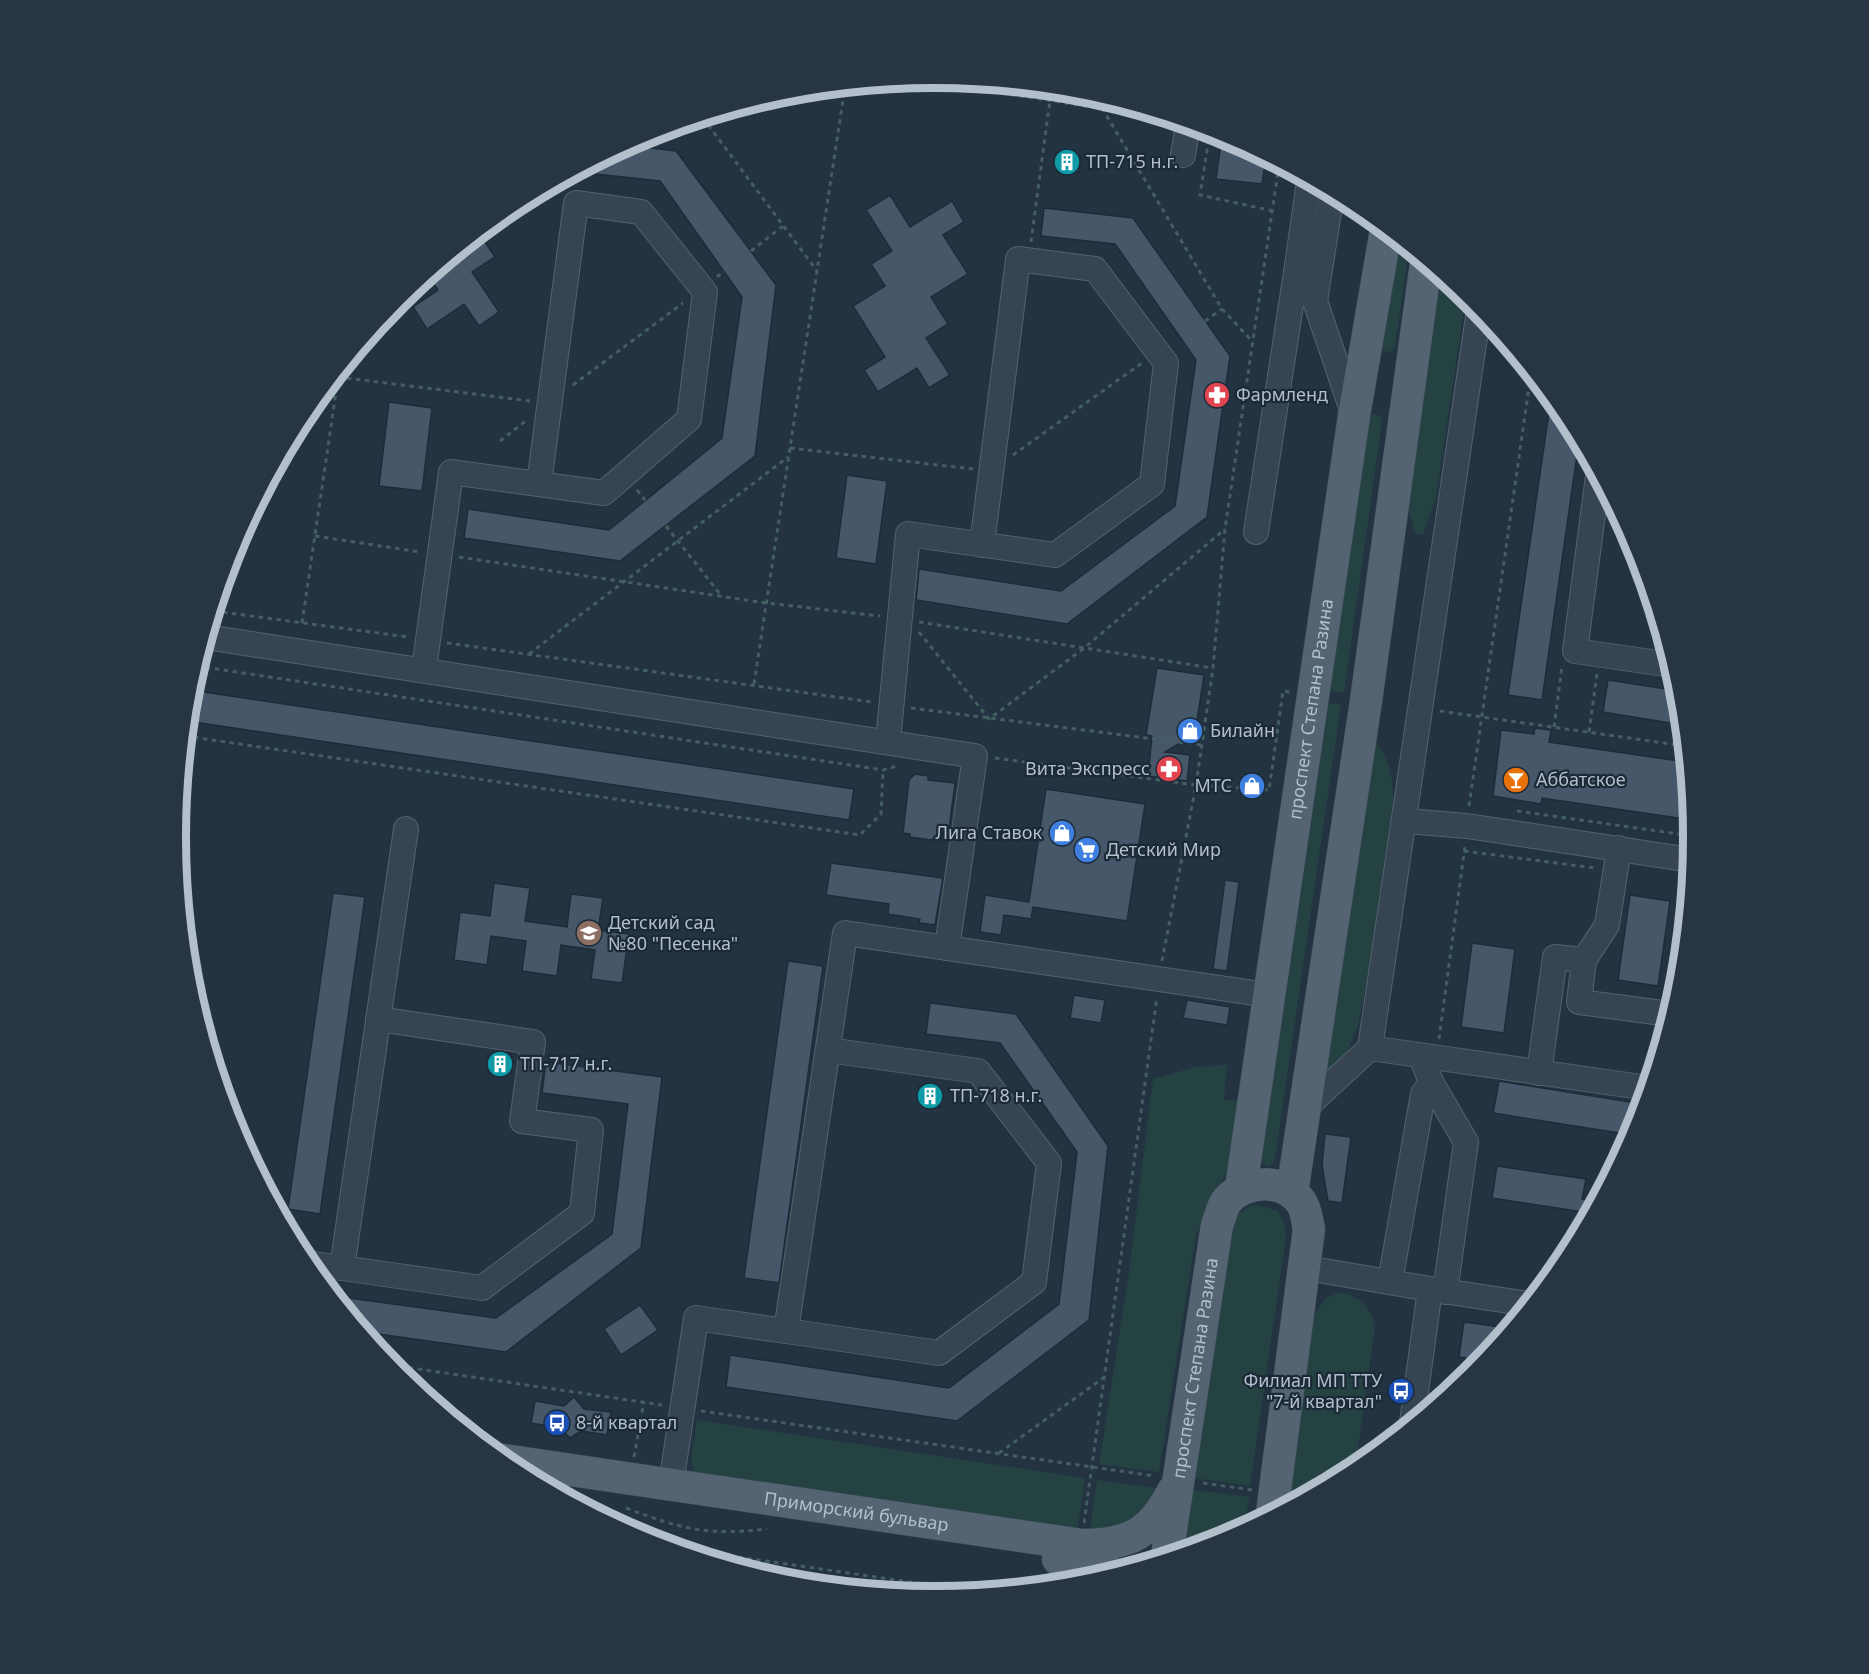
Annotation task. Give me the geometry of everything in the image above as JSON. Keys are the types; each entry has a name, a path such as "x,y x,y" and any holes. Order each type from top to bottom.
{"main road":[{"name":"проспект Степана Разина","path":"1168,1548 1217,1225 1225,1203 1241,1188 1354,416 1369,341 1385,239"},
{"path":"1292,1193 1366,701 1402,421 1425,271"},
{"path":"1369,341 1374,355 1388,362 1404,358 1413,349"},
{"path":"1354,416 1376,405 1389,407 1402,421"},
{"path":"1241,1188 1258,1184 1279,1186 1292,1193 1300,1201 1309,1229 1306,1268 1274,1503"},
{"name":"Приморский бульвар","path":"526,1463 1082,1545 1107,1545 1130,1540 1162,1513 1179,1480"},
{"path":"562,1486 1079,1562 1096,1568"}],"lane":[{"path":"1184,155 1187,132"},
{"path":"1256,532 1308,188"},
{"path":"424,669 451,472 604,493 689,419 705,292 641,212 576,203 539,484"},
{"path":"1315,301 1330,203"},
{"path":"888,741 905,620 908,534 982,545 1054,555 1152,484 1166,363 1095,269 1018,260 982,545"},
{"path":"1297,266 1315,301 1354,416"},
{"path":"1304,1109 1370,1048 1406,821 1421,696 1477,322"},
{"path":"1596,488 1575,651 1662,664"},
{"path":"213,638 975,756 947,948"},
{"path":"1406,821 1467,826 1618,860 1682,860"},
{"path":"342,1268 406,829"},
{"path":"1618,860 1607,925 1584,960 1579,1002 1662,1013"},
{"path":"786,1331 845,933 1268,995"},
{"path":"1539,1073 1555,957 1584,960"},
{"path":"321,1265 482,1288 582,1213 591,1130 522,1120 532,1042 378,1019"},
{"path":"1370,1048 1640,1087"},
{"path":"671,1484 696,1318 939,1353 1034,1282 1049,1163 978,1071 828,1050"},
{"path":"1414,1411 1466,1142 1431,1082 1429,1057"},
{"path":"1390,1282 1423,1094 1431,1082"},
{"path":"1306,1268 1520,1303"}],"path":[{"path":"981,90 1102,108 1222,309 1252,341"},
{"path":"754,684 844,94"},
{"path":"1031,243 1050,100"},
{"path":"707,124 817,271"},
{"path":"1209,140 1200,195 1273,211"},
{"path":"1084,1524 1159,978 1202,745 1213,668 1225,529 1278,172"},
{"path":"578,190 580,178"},
{"path":"751,251 783,226"},
{"path":"500,441 724,271"},
{"path":"1205,321 1222,309"},
{"path":"346,375 549,403"},
{"path":"1429,1057 1464,851 1530,383"},
{"path":"302,623 336,388"},
{"path":"530,654 789,457"},
{"path":"666,526 721,596"},
{"path":"989,719 1083,649 1225,529"},
{"path":"315,536 766,603 905,620 1213,668"},
{"path":"221,612 754,684 989,719 1202,745"},
{"path":"905,620 989,719"},
{"path":"1589,732 1597,671"},
{"path":"1196,785 1269,790 1283,691"},
{"path":"1481,717 1677,745"},
{"path":"192,737 860,835 881,814 883,770"},
{"path":"1517,811 1683,835"},
{"path":"1464,851 1618,860"},
{"path":"406,1367 1179,1480 1274,1503"},
{"path":"998,1454 1106,1376"},
{"path":"633,1468 644,1402"},
{"path":"626,1508 674,1526 728,1534 767,1529"},
{"path":"724,1555 937,1586"}],"green space":[{"path":"1396,248 1408,258 1395,347 1388,353 1382,350"},
{"path":"1440,285 1464,308 1436,498 1423,535 1415,534 1409,511 1409,493"},
{"path":"1374,413 1381,417 1382,422 1344,693 1330,691 1367,420"},
{"path":"1329,703 1341,705 1275,1159 1273,1164 1267,1167 1262,1163 1262,1157"},
{"path":"1374,740 1390,768 1393,801 1368,975 1358,1025 1343,1063 1325,1075"},
{"path":"1227,1065 1224,1100 1240,1101 1230,1165 1196,1234 1159,1472 1099,1464 1129,1272 1153,1079 1195,1067"},
{"path":"1255,1205 1277,1210 1284,1221 1286,1237 1250,1486 1194,1478 1226,1242 1239,1215"},
{"path":"1340,1292 1353,1296 1368,1309 1375,1327 1357,1454 1309,1485 1288,1494 1314,1315 1326,1298"},
{"path":"697,1420 1085,1478 1077,1533 694,1472 691,1460"},
{"path":"1097,1480 1157,1488 1145,1519 1089,1535"},
{"path":"1193,1490 1249,1497 1246,1517 1186,1542"}],"building":[{"path":"1221,145 1265,165 1262,184 1216,179"},
{"path":"644,147 676,151 776,285 755,456 620,561 464,538 468,509 609,530 722,438 742,297 660,181 589,173"},
{"name":"ТП-715 н.г.","path":"1056,152 1081,156 1079,172 1053,169"},
{"path":"890,195 910,227 952,201 964,222 943,235 968,274 931,297 948,324 926,338 950,375 929,388 917,368 878,392 864,370 885,357 853,306 885,286 871,264 892,251 866,210"},
{"path":"1044,208 1133,218 1230,356 1207,517 1067,624 916,600 919,569 1061,591 1175,506 1196,360 1115,244 1041,236"},
{"path":"484,240 495,257 472,272 499,312 479,326 464,304 427,329 413,307 438,290 433,282"},
{"path":"389,402 432,408 422,491 379,486"},
{"path":"1549,410 1577,454 1542,700 1508,695"},
{"path":"847,475 887,481 876,564 836,558"},
{"path":"1157,668 1204,675 1195,734 1165,752 1190,755 1187,781 1148,776 1152,736 1146,735"},
{"path":"1608,680 1669,689 1674,724 1603,712"},
{"path":"200,691 854,789 849,820 195,722"},
{"path":"1535,728 1551,730 1549,742 1679,761 1682,819 1542,798 1541,804 1493,796 1501,730 1534,734"},
{"path":"915,774 928,776 928,780 955,783 949,829 931,840 910,837 910,834 903,833 909,780"},
{"name":"Детский Мир","path":"1046,789 1145,804 1127,921 1033,907 1031,919 1004,915 1001,935 980,932 985,895 1029,902"},
{"path":"831,863 943,878 935,925 919,923 920,919 888,914 889,904 826,895"},
{"path":"1225,880 1239,882 1227,971 1213,969"},
{"path":"494,883 530,888 525,921 567,927 571,894 603,898 598,930 629,934 622,983 591,979 595,950 561,945 557,976 522,971 526,941 491,936 487,965 454,960 460,912 490,916"},
{"path":"333,893 365,897 320,1214 288,1209"},
{"path":"1630,895 1670,901 1658,986 1618,980"},
{"path":"1472,943 1515,949 1504,1033 1461,1027"},
{"path":"788,961 823,966 779,1283 744,1278"},
{"path":"1074,995 1105,1000 1101,1023 1070,1018"},
{"path":"1187,1000 1230,1007 1227,1025 1183,1018"},
{"path":"930,1003 1016,1014 1108,1146 1089,1320 957,1421 726,1387 730,1355 949,1388 1059,1304 1077,1152 1000,1043 926,1034"},
{"name":"ТП-717 н.г.","path":"493,1051 510,1053 506,1076 490,1074"},
{"path":"546,1062 662,1077 641,1248 506,1352 374,1333 345,1297 496,1318 612,1234 628,1104 542,1093"},
{"path":"1499,1081 1634,1103 1621,1133 1493,1113"},
{"name":"ТП-718 н.г.","path":"919,1086 942,1089 940,1107 917,1104"},
{"path":"1325,1134 1351,1137 1342,1203 1328,1201 1322,1165"},
{"path":"1497,1166 1586,1179 1582,1199 1589,1200 1582,1212 1492,1198"},
{"path":"640,1305 658,1330 621,1355 604,1329"},
{"path":"1464,1322 1500,1327 1465,1365 1466,1358 1459,1357"},
{"path":"574,1397 584,1409 611,1412 607,1435 581,1431 570,1438 560,1428 531,1423 535,1401 564,1406"}],"place":[{"name":"ТП-715 н.г.","path":"1067,162"},
{"name":"Фармленд","path":"1217,395"},
{"name":"Билайн","path":"1190,731"},
{"name":"Вита Экспресс","path":"1169,769"},
{"name":"Аббатское","path":"1516,780"},
{"name":"МТС","path":"1252,786"},
{"name":"Лига Ставок","path":"1062,833"},
{"name":"Детский Мир","path":"1087,850"},
{"name":"Детский сад №80 \"Песенка\"","path":"589,933"},
{"name":"ТП-717 н.г.","path":"500,1064"},
{"name":"ТП-718 н.г.","path":"930,1096"},
{"name":"Филиал МП ТТУ \"7-й квартал\"","path":"1401,1391"},
{"name":"8-й квартал","path":"557,1423"}]}
